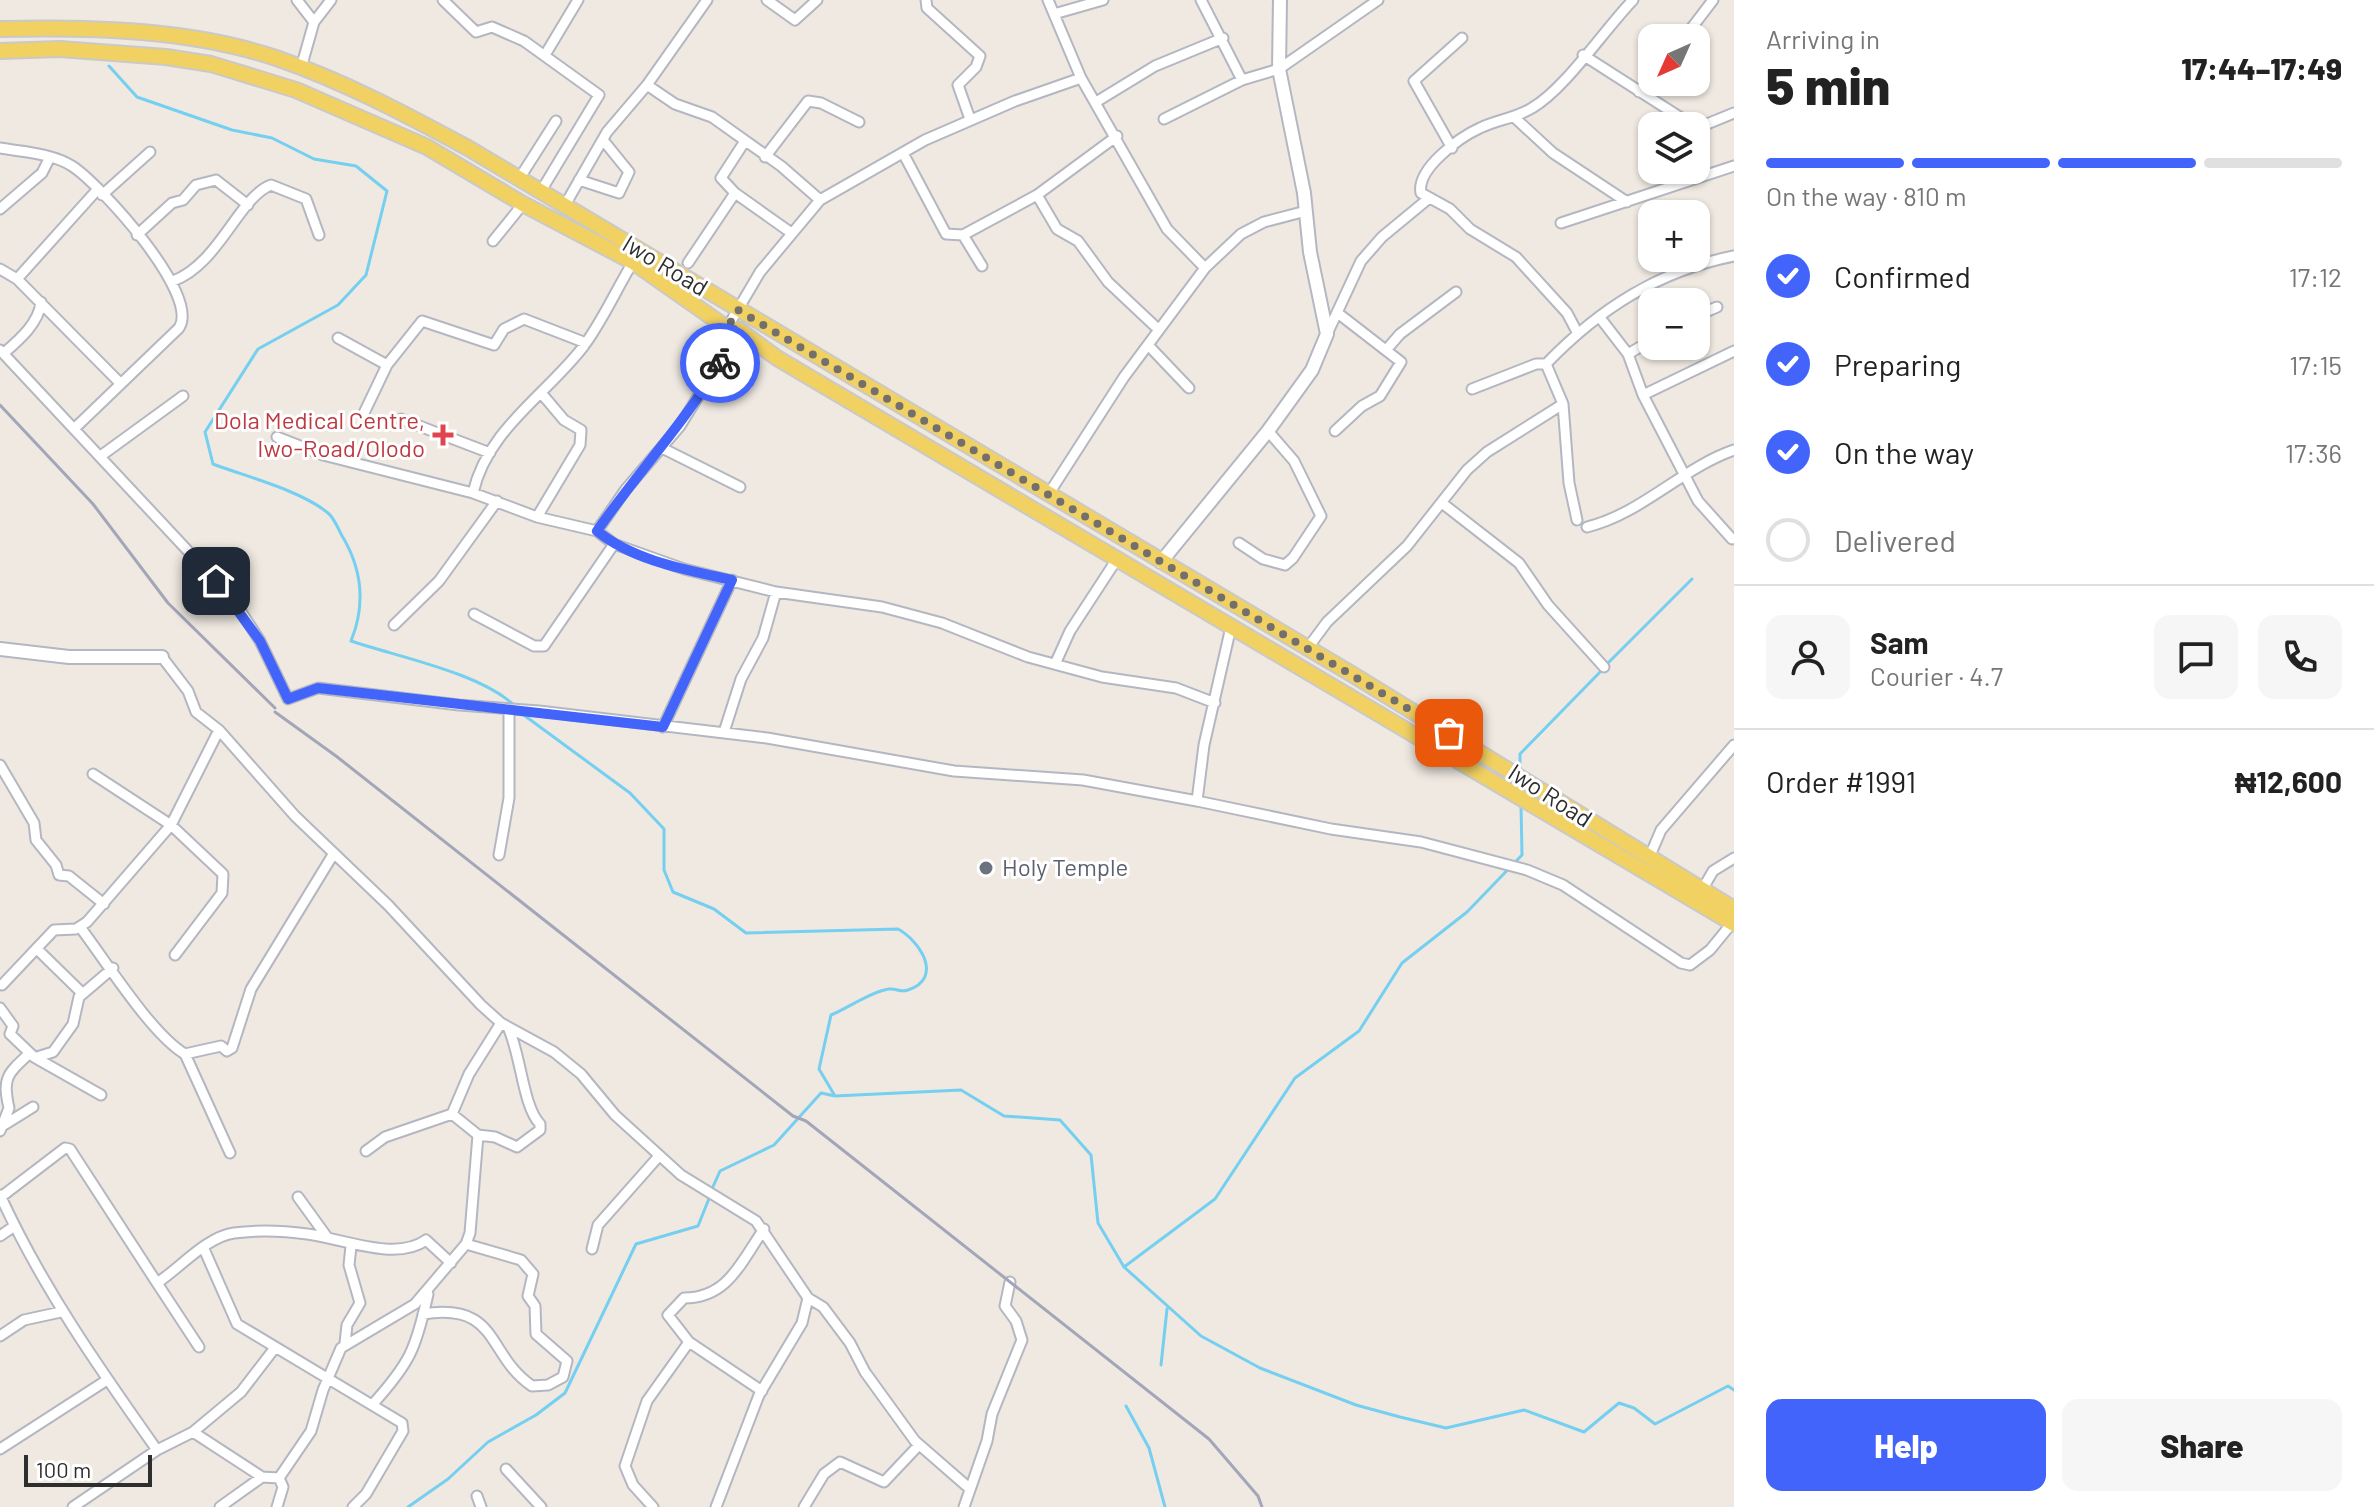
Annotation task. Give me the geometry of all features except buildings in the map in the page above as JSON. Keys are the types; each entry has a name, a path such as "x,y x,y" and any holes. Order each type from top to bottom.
{"main road":[{"name":"Iwo Road","path":"0,29 141,33 205,41 301,68 398,110 565,205 1519,775 1530,794 1733,919"},
{"name":"Iwo Road","path":"0,51 60,49 124,52 211,64 296,90 427,147 523,204 633,262 777,358 1516,797 1530,794 1649,858 1702,890 1733,919"}],"street":[{"path":"297,0 314,22"},
{"path":"301,68 314,22 331,0"},
{"path":"443,0 476,32 492,27 505,31 545,55 599,95 541,191"},
{"path":"545,55 578,0"},
{"path":"565,205 603,140 647,85 707,0"},
{"path":"767,0 795,20 817,0"},
{"path":"926,0 927,8 980,56 976,67 958,85 970,119"},
{"path":"1048,0 1081,78 1117,136 1167,229 1205,268"},
{"path":"1054,14 1103,0"},
{"path":"1201,0 1242,80"},
{"path":"1280,0 1279,69 1327,334"},
{"path":"1577,332 1567,313 1516,257 1470,229 1450,209 1421,193 1422,175 1433,162 1472,132 1514,117 1545,99 1633,0"},
{"path":"1695,24 1713,0"},
{"path":"1164,119 1242,80 1279,69 1372,2"},
{"path":"1096,102 1155,66 1223,38"},
{"path":"1452,148 1414,81 1462,38"},
{"path":"1583,55 1638,91"},
{"path":"597,531 626,489 687,416 733,329 738,310 790,232 820,200 970,119 1081,78"},
{"path":"647,85 675,104 712,117 820,200"},
{"path":"1646,96 1697,123 1720,122 1734,113"},
{"path":"765,157 808,101 821,103 859,122"},
{"path":"1514,117 1553,153 1627,202"},
{"path":"519,179 556,121"},
{"path":"903,153 946,234 963,235 1037,195 1117,136"},
{"path":"579,180 619,193 623,190 629,172 603,140"},
{"path":"745,141 721,175 735,193 790,232"},
{"path":"0,148 50,157 72,166 137,235 173,281 184,316 183,323 76,427"},
{"path":"17,279 99,192 150,152"},
{"path":"0,209 42,173 50,157"},
{"path":"1561,223 1734,166"},
{"path":"137,235 172,203 183,200 196,185 216,180 248,205"},
{"path":"173,281 189,275 227,235 266,186 289,192 310,203 319,235"},
{"path":"688,263 735,193"},
{"path":"1037,195 1057,229 1082,245 1108,282 1159,330"},
{"path":"1161,562 1268,431 1312,370 1361,261 1382,237 1428,199"},
{"path":"493,241 523,204"},
{"path":"1048,495 1148,345 1205,268 1241,234 1264,222 1306,211"},
{"path":"963,235 982,266"},
{"path":"1472,389 1536,364 1546,364 1577,332 1601,319 1627,294 1703,262 1734,256"},
{"path":"473,493 476,478 513,419 542,394 586,343 633,262"},
{"path":"0,269 17,279 120,383"},
{"path":"1387,349 1400,334 1456,292"},
{"path":"41,302 40,311 23,337 2,351 232,598 260,641 288,699 318,688 724,732 954,771 1083,780 1331,829 1421,842 1527,870 1563,885 1681,963 1690,965 1710,950 1733,919"},
{"path":"1710,310 1717,307"},
{"path":"1335,431 1362,406 1380,396 1401,362 1339,314"},
{"path":"364,413 387,365 422,321 494,345 504,329 524,319 586,343"},
{"path":"1601,319 1628,354 1643,395 1698,501 1732,539"},
{"path":"338,338 387,365"},
{"path":"1148,345 1189,388"},
{"path":"1628,354 1638,348"},
{"path":"1643,395 1734,351"},
{"path":"1546,364 1563,404 1569,483 1577,520"},
{"path":"537,517 580,445 581,430 564,420 542,394"},
{"path":"102,455 183,396"},
{"path":"1307,649 1327,622 1407,546 1467,470 1487,452 1563,404"},
{"path":"401,419 490,453"},
{"path":"1239,543 1263,559 1285,565 1300,549 1321,516 1294,461 1268,431"},
{"path":"277,437 323,455 473,493 537,517 597,531 614,544 684,569 776,592 882,607 942,623 997,647 1102,677 1176,688 1215,703"},
{"path":"662,448 740,487"},
{"path":"1587,527 1636,504 1684,473 1734,450"},
{"path":"394,625 439,581 497,501"},
{"path":"1442,503 1519,563 1548,605 1604,667"},
{"path":"474,614 534,646 544,646 614,544"},
{"path":"1056,662 1070,631 1117,559"},
{"path":"663,727 732,580"},
{"path":"724,732 741,679 763,638 776,592"},
{"path":"1197,801 1204,745 1231,627"},
{"path":"0,649 69,657 162,657 188,691 196,712 219,730 295,816 505,1025 554,1052 581,1074 615,1115 659,1156 706,1192 741,1209 764,1229 808,1298 823,1307 919,1445 969,1488"},
{"path":"499,855 508,807 510,711"},
{"path":"1,987 54,930 80,927 104,904 171,825 219,730"},
{"path":"1649,858 1669,819 1734,745"},
{"path":"0,765 34,823 36,840 56,865 59,875 69,876 104,904"},
{"path":"93,774 171,825 219,869 225,886 175,955"},
{"path":"185,1054 221,1046 227,1051 232,1048 251,989 334,853"},
{"path":"1702,890 1713,871 1734,858"},
{"path":"80,927 153,1023 185,1054 230,1153"},
{"path":"37,949 82,993"},
{"path":"2,1128 9,1105 4,1085 15,1067 32,1055 44,1058 53,1052 73,1024 82,993 113,968"},
{"path":"1,987 0,973 13,975"},
{"path":"0,1008 13,1026 10,1034 32,1055 101,1095"},
{"path":"366,1151 385,1137 452,1114 469,1074 505,1025"},
{"path":"452,1114 478,1135 495,1137 517,1147 540,1130 529,1111 521,1058 505,1025"},
{"path":"2,1128 33,1107"},
{"path":"345,1343 403,1313 428,1294 466,1244 470,1233 478,1135"},
{"path":"157,1450 61,1312 13,1227 0,1196 65,1148 70,1149 199,1347"},
{"path":"592,1249 598,1225 659,1156"},
{"path":"298,1197 327,1237"},
{"path":"0,1236 13,1227"},
{"path":"762,1391 689,1342 687,1336 668,1318 670,1310 684,1298 703,1298 721,1288 764,1229"},
{"path":"157,1283 190,1258 232,1233 327,1237 351,1246 417,1247 426,1240 451,1263"},
{"path":"423,1314 458,1311 478,1322 532,1386 548,1385 563,1377 567,1361 561,1352 536,1334 535,1306 528,1296 533,1277 531,1271 521,1260 466,1244"},
{"path":"279,1478 311,1431 327,1378 345,1343 347,1325 360,1303 349,1265 351,1246"},
{"path":"204,1249 237,1324 274,1349 402,1423 403,1431 366,1494 353,1507"},
{"path":"190,1258 210,1262"},
{"path":"964,1507 987,1441 992,1414 1022,1340 1016,1321 1005,1306 1010,1282"},
{"path":"428,1294 442,1311"},
{"path":"372,1405 404,1370 416,1346 428,1294"},
{"path":"717,1506 762,1391 802,1323 808,1298"},
{"path":"0,1336 24,1320 61,1312"},
{"path":"347,1325 357,1338"},
{"path":"653,1507 626,1474 626,1458 647,1401 689,1342"},
{"path":"73,1507 157,1450 193,1432 241,1392 274,1349"},
{"path":"0,1449 107,1380"},
{"path":"193,1432 262,1477 279,1478"},
{"path":"804,1507 824,1474 840,1462 884,1482 919,1445"},
{"path":"506,1469 541,1507"},
{"path":"220,1507 262,1477"},
{"path":"277,1507 283,1487 279,1478"},
{"path":"477,1496 481,1507"}],"waterway":[{"path":"109,66 137,97 232,130 272,138 314,159 356,166 387,191 366,275 338,305 258,349 205,432 213,464 303,497 332,518 354,560 360,586 359,613 351,641 461,675 501,695 516,707"},
{"path":"1607,664 1692,579"},
{"path":"1520,773 1520,754 1602,670"},
{"path":"521,713 630,793 664,829 664,870 673,892 714,909 746,933 898,929 914,942 925,960 925,977 919,984 905,991 882,990 831,1015 819,1069 835,1096 961,1090 1004,1116 1060,1120 1091,1155 1098,1223 1124,1267 1201,1336 1260,1368 1356,1405 1446,1428 1524,1410 1584,1432 1619,1403 1634,1408 1655,1424 1728,1386 1734,1390"},
{"path":"1124,1267 1215,1199 1295,1078 1359,1031 1402,963 1467,912 1522,855 1521,805"},
{"path":"712,1189 720,1171 774,1145 821,1093 835,1096"},
{"path":"408,1507 448,1479 488,1442 536,1415 565,1393 636,1244 698,1226 710,1196"},
{"path":"1161,1365 1167,1309"},
{"path":"1126,1406 1149,1448 1165,1507"}],"railway":[{"path":"0,405 93,504 168,603 275,708"},
{"path":"275,712 336,756 793,1116 806,1121 1209,1439 1258,1496 1262,1507"}],"way so far":[{"path":"720,363 739,330 727,328 738,310 1449,733"}],"place":[{"name":"Dola Medical Centre, Iwo-Road/Olodo","path":"443,435"},
{"name":"Holy Temple","path":"986,868"}],"route":[{"path":"216,581 232,598 260,641 288,699 318,688 663,727 732,580 646,557 614,544 597,531 626,489 680,426 720,363"}]}
